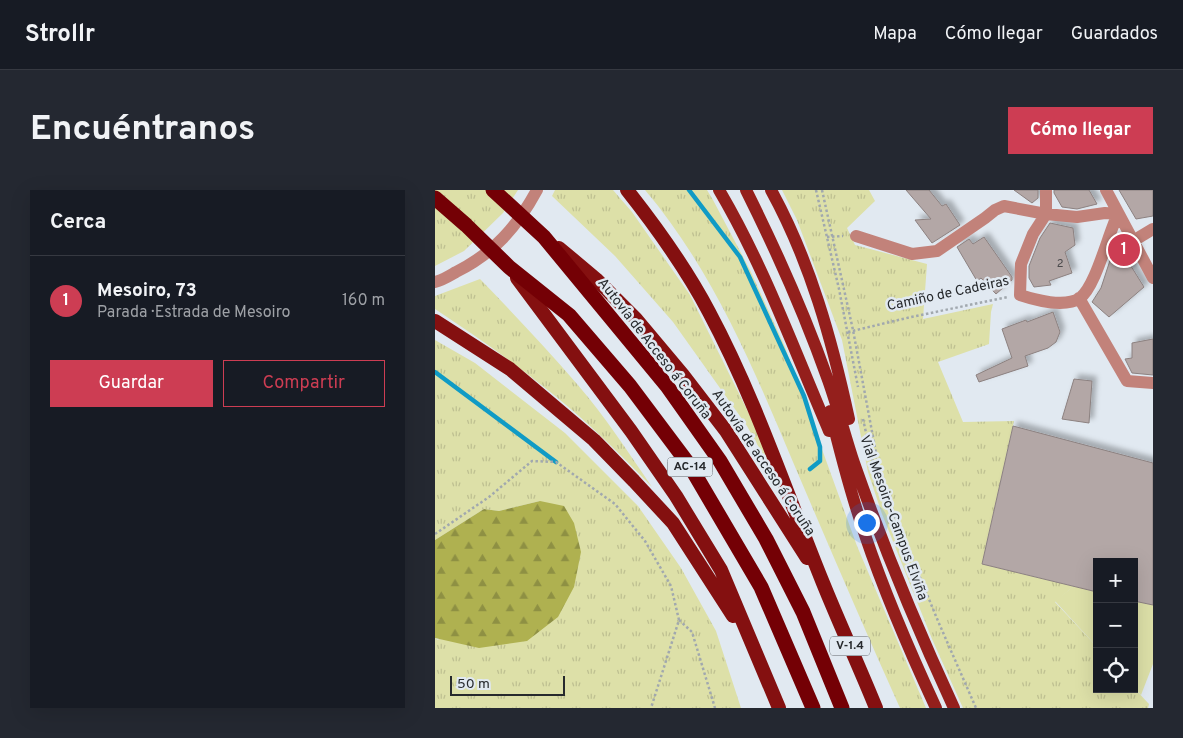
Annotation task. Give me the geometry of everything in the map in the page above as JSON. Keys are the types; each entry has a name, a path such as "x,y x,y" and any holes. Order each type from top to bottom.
{"highway":[{"name":"Autovía de Acceso á Coruña","path":"493,190 544,237 667,386 720,461 766,539 803,612 842,708"},
{"path":"627,190 668,245 720,332 755,408 823,584"},
{"name":"AC-14","path":"435,198 509,267 569,315 630,386 690,466 761,586 813,708"},
{"name":"Autovía de acceso á Coruña","path":"544,237 596,279 636,319 683,375 726,431 823,584"},
{"path":"509,267 677,496 721,570 779,708"},
{"path":"435,320 510,369 593,440 635,481 673,523 718,590 761,662"},
{"name":"V-1.4","path":"823,584 876,708"}],"main road":[{"path":"719,190 784,322 846,472"},
{"name":"Vial Mesoiro-Campus Elviña","path":"746,190 784,268 811,336 839,412 854,462 918,630 954,708"},
{"path":"771,190 795,241 818,301 844,397 850,425 854,462"},
{"name":"Vial Mesoiro-Campus Elviña","path":"811,336 865,537 889,599 936,708"}],"street":[{"path":"435,282 475,263 505,238 525,212 537,190"},
{"path":"1020,295 1021,264 1033,234 1047,214 1046,190"},
{"path":"1105,190 1153,278"},
{"path":"856,236 912,254 937,251 995,210 1004,206 1047,214 1077,217 1105,212 1118,214"},
{"path":"1118,214 1091,283 1079,298 1127,381 1153,383"},
{"path":"1133,241 1153,229"},
{"name":"Camiño de Cadeiras","path":"1020,295 1038,301 1062,303 1079,298"}],"path":[{"path":"817,190 848,332 859,394"},
{"path":"822,190 853,330 879,469 887,494 938,621 976,708"},
{"name":"Camiño de Cadeiras","path":"848,332 1020,295"},
{"path":"862,412 877,484"},
{"path":"435,534 489,497 532,461 556,462 615,504 645,541 671,586 679,620 669,657 651,708"},
{"path":"679,620 692,632 715,708"}],"green space":[{"path":"435,190 518,190 503,213 464,251 435,266"},
{"path":"555,190 613,190 632,212 690,295 762,440 773,473 747,426 673,322 615,256 552,196"},
{"path":"645,190 707,190 713,200 750,270 785,347 857,546 926,708 900,708 762,391 729,320 691,252"},
{"path":"782,190 869,190 875,201 847,228 855,245 927,264 923,319 993,304 989,344 938,362 963,422 1014,421 982,564 1074,586 1055,602 1093,643 1093,693 1138,692 1149,704 1148,708 963,708 932,639 882,514 868,472 842,340 797,220"},
{"path":"480,279 587,396 616,434 652,487 605,440 554,395 496,350 435,309 435,296"},
{"path":"435,340 475,363 565,433 638,506 681,568 716,631 741,708 435,708 435,638 438,640 540,501 499,511 484,509 435,540"},
{"path":"540,501 564,506 574,523 581,552 574,587 558,617 527,641 479,648 435,638 435,540 484,509 499,511"},
{"path":"1074,586 1093,591 1093,643 1055,601"},
{"path":"1138,602 1153,605 1153,664 1141,695 1138,692"}],"building":[{"path":"906,190 929,190 942,206 946,204 960,225 932,243 915,220 931,219"},
{"path":"1014,190 1038,190 1038,198 1032,203"},
{"path":"1054,190 1089,190 1097,204 1077,209 1062,207"},
{"path":"1119,190 1153,190 1153,216 1136,219"},
{"path":"1050,223 1073,228 1075,245 1065,252 1072,273 1049,281 1051,285 1034,287 1029,278 1029,266 1040,238"},
{"path":"984,237 1012,277 1012,280 996,294 981,278 977,281 957,247 969,239 973,244"},
{"path":"1116,242 1144,287 1109,317 1092,302 1101,288"},
{"path":"1053,312 1060,332 1056,342 1048,348 1025,356 1028,366 979,382 976,375 1012,358 1002,329"},
{"path":"1153,339 1153,375 1132,373 1125,359 1132,358 1132,343"},
{"path":"1074,379 1092,381 1089,423 1062,419"},
{"path":"1013,426 1153,463 1153,605 1138,602 1138,558 1093,558 1093,591 982,564"}],"waterway":[{"path":"689,190 740,257 804,396 820,447 820,461 810,469"},
{"path":"435,372 556,462"}],"place":[{"name":"Mesoiro, 73","path":"1124,250"}]}
